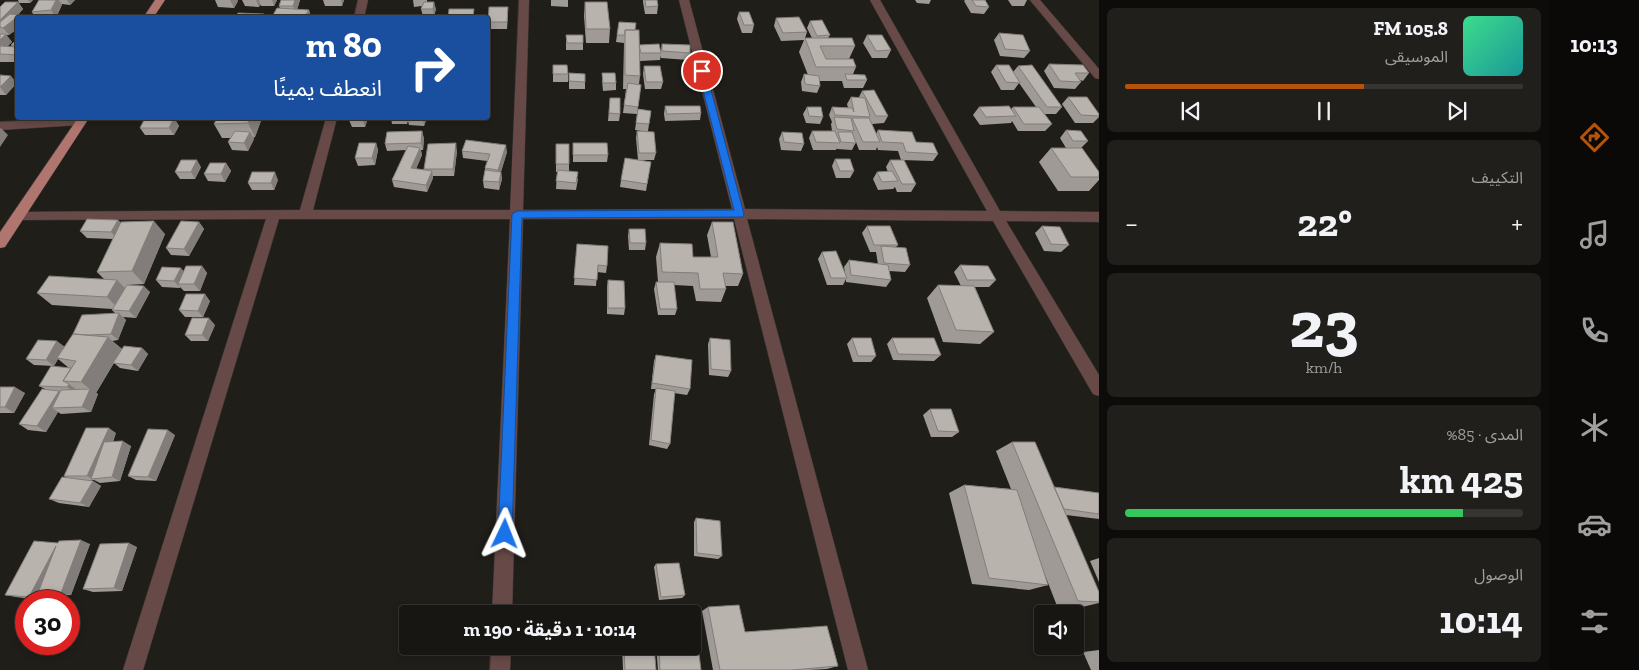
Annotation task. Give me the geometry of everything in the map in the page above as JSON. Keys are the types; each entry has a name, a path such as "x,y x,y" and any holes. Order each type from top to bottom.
{"main road":[{"path":"150,15 160,0"},
{"path":"0,243 80,120"}],"street":[{"path":"360,15 364,0"},
{"path":"502,605 524,0"},
{"path":"684,0 858,670"},
{"path":"874,0 1099,389"},
{"path":"1035,0 1099,76"},
{"path":"0,126 69,120"},
{"path":"305,215 330,120"},
{"path":"19,215 739,214 1099,218"},
{"path":"133,670 274,215"},
{"path":"500,670 501,655"}],"building":[{"path":"39,0 56,0 51,10 32,12"},
{"path":"281,0 295,0 293,6 279,6"},
{"path":"645,0 657,0 658,6 646,7"},
{"path":"972,0 985,0 989,7 976,6"},
{"path":"5,2 18,2 0,20 0,7"},
{"path":"424,2 434,2 433,9 421,9"},
{"path":"585,2 607,2 610,29 586,29"},
{"path":"489,7 508,7 507,22 490,22"},
{"path":"277,8 309,10 305,15 273,15"},
{"path":"449,9 474,9 473,15 448,15"},
{"path":"739,12 749,12 754,25 744,25"},
{"path":"238,13 264,14 263,15 237,15"},
{"path":"10,14 20,15 15,15 15,19 3,28 0,27 0,22"},
{"path":"799,17 807,32 783,33 776,18"},
{"path":"822,20 830,35 817,36 810,21"},
{"path":"619,22 636,23 635,30 625,30 625,35 617,35"},
{"path":"625,30 639,30 640,76 625,75"},
{"path":"999,33 1023,35 1030,51 1005,49"},
{"path":"0,34 6,34 0,40"},
{"path":"566,35 583,35 583,43 567,43"},
{"path":"867,35 882,35 891,50 876,51"},
{"path":"805,38 852,38 855,46 820,46 826,59 853,59 856,67 816,67"},
{"path":"659,44 661,53 641,53 639,45"},
{"path":"662,44 690,45 690,53 662,51"},
{"path":"0,46 15,47 15,55 0,54"},
{"path":"1049,64 1083,65 1089,73 1075,73 1081,82 1060,81"},
{"path":"553,65 567,65 568,74 553,74"},
{"path":"996,65 1009,65 1020,83 1006,82"},
{"path":"1032,65 1062,107 1047,107 1018,66"},
{"path":"644,66 660,66 663,82 646,82"},
{"path":"569,73 585,74 585,82 569,81"},
{"path":"602,73 615,73 616,83 603,83"},
{"path":"804,74 819,76 820,86 805,84"},
{"path":"845,74 865,75 867,80 847,80"},
{"path":"0,75 11,76 0,87"},
{"path":"628,83 641,85 638,107 624,105"},
{"path":"874,90 888,116 876,116 862,91"},
{"path":"851,97 865,98 870,117 835,115 832,107 852,108 854,112"},
{"path":"1068,97 1087,97 1099,116 1081,115"},
{"path":"610,98 620,98 620,114 609,113"},
{"path":"665,106 700,106 701,113 667,114"},
{"path":"1009,106 1016,116 986,117 979,107"},
{"path":"807,107 821,107 823,117 809,116"},
{"path":"1013,107 1039,107 1052,124 1024,124"},
{"path":"638,109 651,111 649,124 636,123"},
{"path":"834,117 851,118 854,131 837,129"},
{"path":"852,118 869,118 880,142 863,142"},
{"path":"144,120 173,120 169,128 140,128"},
{"path":"216,120 249,120 248,123 214,124"},
{"path":"878,130 912,132 916,142 933,143 938,154 906,152 903,143 882,142"},
{"path":"1066,130 1081,131 1088,141 1073,141"},
{"path":"235,131 250,132 244,143 228,142"},
{"path":"422,131 421,143 385,144 387,132"},
{"path":"637,131 654,132 656,153 639,153"},
{"path":"812,131 835,131 840,143 816,142"},
{"path":"782,132 802,133 804,144 784,142"},
{"path":"838,132 852,132 856,143 841,142"},
{"path":"466,140 506,145 498,170 485,168 490,154 462,151"},
{"path":"359,143 376,143 372,158 355,158"},
{"path":"456,143 453,169 424,169 428,144"},
{"path":"573,143 607,143 608,155 573,155"},
{"path":"556,144 569,144 569,164 556,164"},
{"path":"408,146 420,148 411,168 432,171 426,185 392,180"},
{"path":"1051,148 1082,148 1099,172 1099,177 1071,177"},
{"path":"625,158 651,162 647,184 621,180"},
{"path":"835,159 850,159 854,171 840,171"},
{"path":"181,160 197,160 191,172 175,172"},
{"path":"890,160 904,160 916,184 902,184"},
{"path":"210,163 226,163 221,174 204,174"},
{"path":"485,170 501,172 499,182 483,181"},
{"path":"558,170 578,172 576,183 556,181"},
{"path":"892,171 898,181 882,182 877,172"},
{"path":"252,172 275,172 271,183 248,183"},
{"path":"87,219 118,220 111,232 80,231"},
{"path":"154,221 132,271 97,272 121,222"},
{"path":"181,221 199,222 184,249 166,248"},
{"path":"712,222 733,222 743,274 723,273 726,289 700,289 698,273 662,272 660,243 692,244 693,257 718,257"},
{"path":"867,226 890,226 898,245 874,245"},
{"path":"1042,226 1060,227 1069,245 1051,244"},
{"path":"629,229 645,229 646,243 630,243"},
{"path":"577,244 608,246 607,266 598,265 597,280 574,278"},
{"path":"881,246 906,248 910,265 884,263"},
{"path":"836,251 847,278 831,278 822,252"},
{"path":"849,260 888,265 891,280 851,275"},
{"path":"960,265 988,266 996,280 967,280"},
{"path":"186,266 202,266 194,284 178,284"},
{"path":"162,267 181,268 174,281 156,280"},
{"path":"49,276 117,280 107,297 37,293"},
{"path":"608,280 624,281 625,308 608,308"},
{"path":"656,282 674,282 677,309 660,309"},
{"path":"127,285 144,286 129,311 112,310"},
{"path":"938,285 974,286 994,332 956,330"},
{"path":"186,294 205,294 198,311 179,310"},
{"path":"119,313 111,334 73,334 82,315"},
{"path":"192,318 209,318 202,335 185,335"},
{"path":"73,334 108,337 81,382 63,381 76,361 57,358"},
{"path":"710,338 730,340 731,371 711,369"},
{"path":"852,338 871,338 876,356 858,356"},
{"path":"892,338 934,338 941,355 898,354"},
{"path":"38,340 57,341 46,360 26,359"},
{"path":"124,346 142,348 131,365 113,363"},
{"path":"656,355 692,360 690,389 652,383"},
{"path":"51,366 71,368 63,381 69,384 67,387 39,386"},
{"path":"0,387 15,387 5,407 0,407"},
{"path":"656,388 675,391 670,444 651,440"},
{"path":"42,389 59,391 37,426 19,424"},
{"path":"90,389 82,407 52,408 61,390"},
{"path":"930,409 951,409 959,432 938,431"},
{"path":"86,428 109,428 87,476 64,476"},
{"path":"148,429 168,430 148,477 128,476"},
{"path":"123,441 112,477 91,479 104,442"},
{"path":"1012,442 1035,442 1099,592 1099,602 1078,601"},
{"path":"62,477 93,481 80,503 49,499"},
{"path":"964,485 1017,490 1048,585 989,578"},
{"path":"1054,487 1099,493 1099,514 1064,509"},
{"path":"696,518 720,521 722,556 697,553"},
{"path":"81,540 62,590 39,590 56,546 33,590 15,590 15,596 5,595 34,541 58,543 59,541"},
{"path":"129,543 114,588 83,589 100,544"},
{"path":"679,563 685,595 661,597 656,564"},
{"path":"739,605 745,632 827,626 838,666 792,670 720,670 708,607"},
{"path":"624,655 655,655 656,670 625,670"},
{"path":"659,655 699,655 701,670 660,670"}],"route":[{"path":"505,534 517,214 739,214 702,71"}]}
